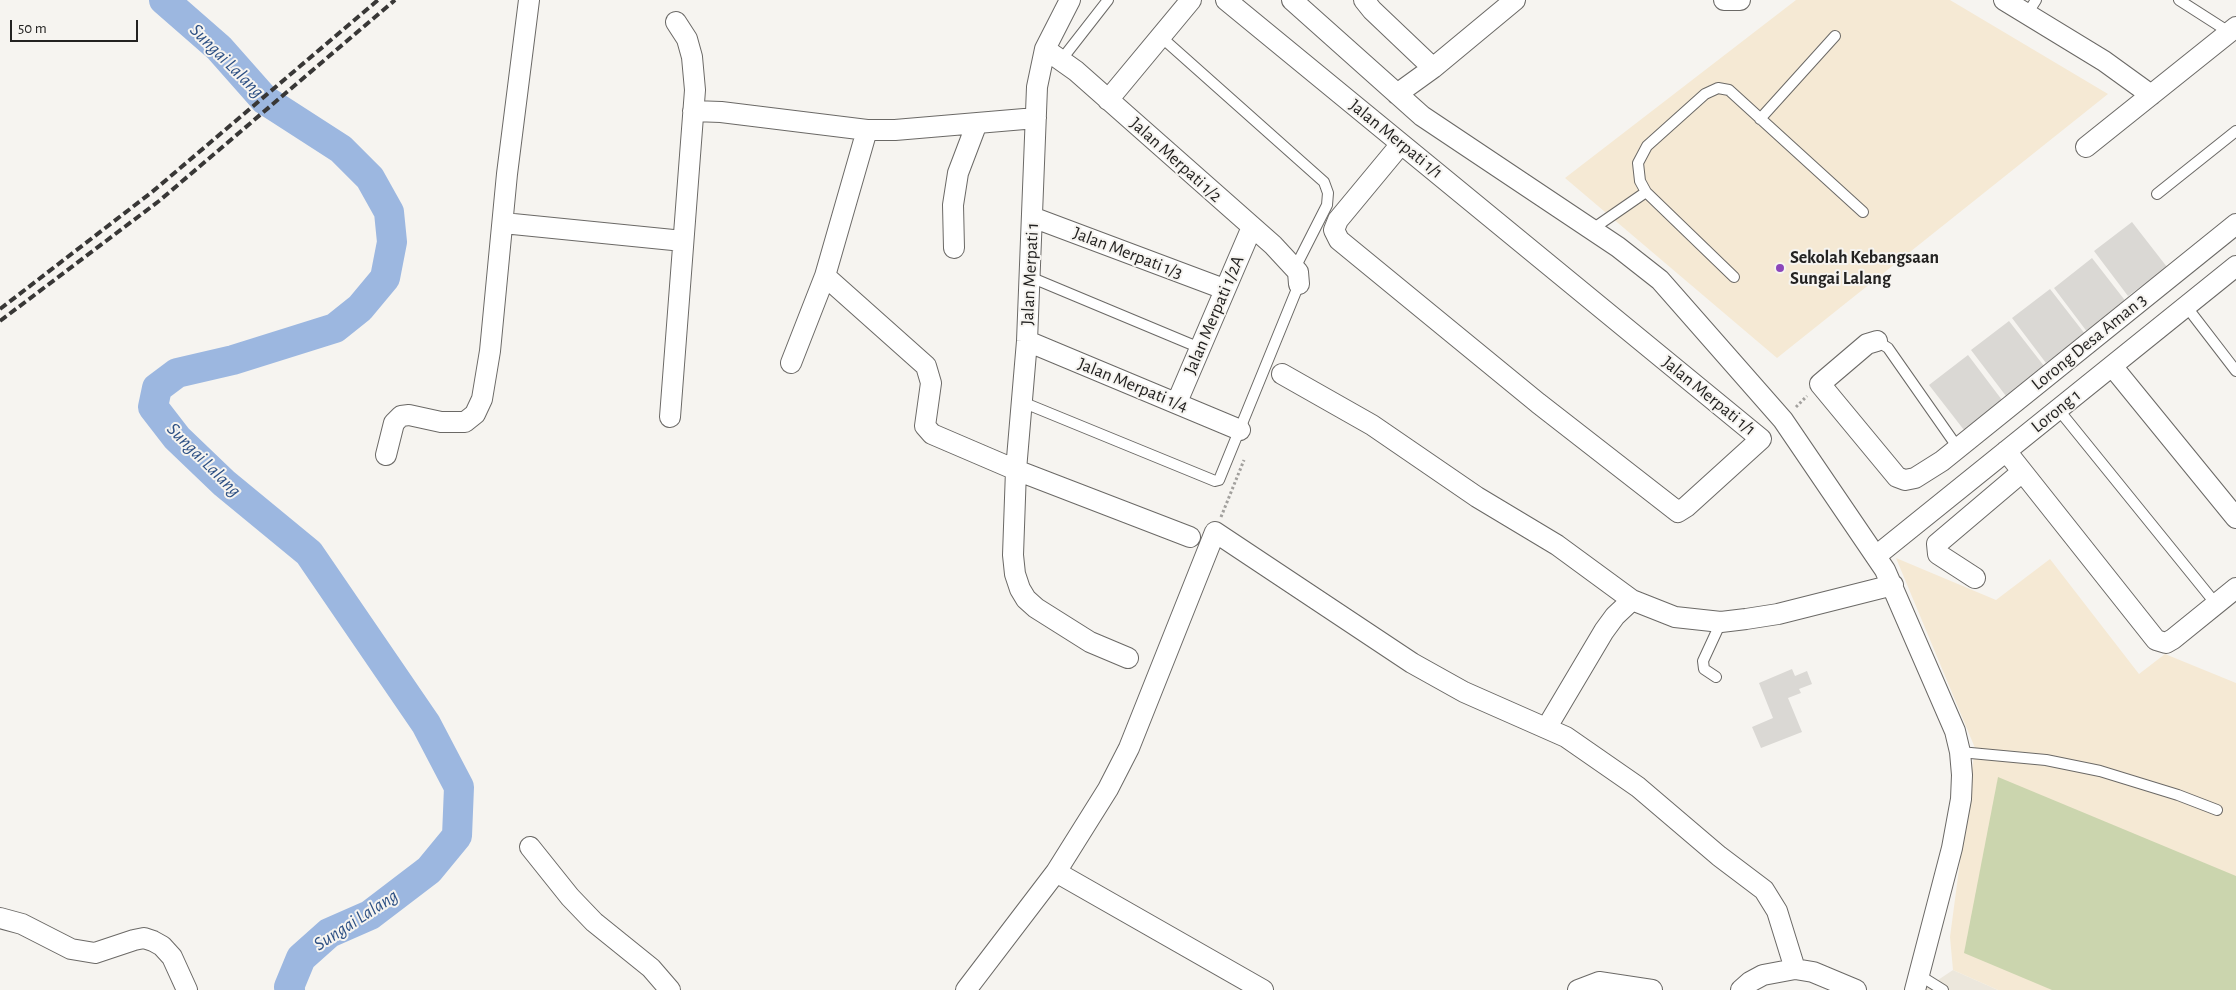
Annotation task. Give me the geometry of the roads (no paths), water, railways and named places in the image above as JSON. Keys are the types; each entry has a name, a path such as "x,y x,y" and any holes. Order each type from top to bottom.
{"street":[{"path":"386,455 394,423 401,416 409,415 454,424 465,422 475,414 486,383 529,0"},
{"name":"Jalan Merpati 1","path":"1070,0 1054,54 1039,73 1027,341 1016,470 1013,555 1015,574 1020,589 1026,599 1036,608 1090,642 1128,658"},
{"path":"1108,100 1190,0"},
{"name":"Jalan Merpati 1/1","path":"1226,0 1761,440 1678,512 1538,402 1339,240 1334,230 1338,220 1401,144"},
{"path":"1292,0 1442,132 1591,230 1660,280 1783,420 1876,556 1893,585 1955,731 1960,752 1962,775 1957,823 1917,983"},
{"path":"1364,0 1372,10 1433,68"},
{"path":"1397,94 1433,68 1515,0"},
{"path":"1724,0 1740,0"},
{"path":"2004,0 2032,7 2151,96"},
{"path":"670,417 695,90 692,57 687,39 676,22"},
{"path":"2086,147 2233,30"},
{"name":"Jalan Merpati 1/2","path":"1054,54 1252,228 1298,277"},
{"path":"693,111 721,112 867,130 930,128 977,122 1036,118"},
{"path":"954,248 953,205 958,173 977,122"},
{"path":"791,363 824,276 867,130"},
{"name":"Jalan Merpati 1/3","path":"1032,217 1224,289"},
{"path":"503,223 683,242"},
{"name":"Lorong Desa Aman 3","path":"1877,341 1867,344 1820,384 1896,477 1906,480 1915,478 1942,461 2236,224"},
{"name":"Jalan Merpati 1/2A","path":"1177,402 1224,289 1252,228"},
{"name":"Lorong 1","path":"1876,556 2236,266"},
{"path":"824,276 926,366 931,383 925,426 932,434 1016,470 1190,537"},
{"name":"Jalan Merpati 1/4","path":"1027,341 1177,402 1240,430"},
{"path":"2112,366 2236,518"},
{"path":"1282,374 1372,425 1477,497 1557,545 1632,600 1675,617 1721,622 1778,614 1893,585"},
{"path":"1761,440 1783,420"},
{"path":"2006,451 2156,640 2166,643 2174,639 2236,588"},
{"path":"1942,461 1963,486"},
{"path":"1975,578 1938,554 1937,544 2022,472"},
{"path":"970,988 1056,872 1108,789 1129,748 1215,532 1412,663 1464,692 1566,737 1638,787 1719,856 1764,890 1777,911 1794,969"},
{"path":"1547,727 1614,616 1632,600"},
{"path":"530,847 564,891 594,922 651,968 670,990"},
{"path":"1056,872 1263,990"},
{"path":"0,918 22,924 71,949 95,954 134,940 144,938 153,941 162,946 172,957 187,990"},
{"path":"1741,990 1763,975 1794,969 1813,972 1856,990"},
{"path":"1578,990 1589,985 1604,982 1652,990"}],"lane":[{"path":"1054,54 1108,0"},
{"path":"2179,0 2233,30"},
{"path":"1022,402 1215,481 1219,480 1327,205 1328,193 1324,182 1160,36"},
{"path":"1760,118 1835,36"},
{"path":"1734,277 1646,192 1640,182 1638,163 1647,146 1705,94 1718,88 1729,90 1863,212"},
{"path":"2157,194 2236,131"},
{"path":"1591,230 1646,192"},
{"path":"1030,277 1200,348"},
{"path":"2186,306 2236,371"},
{"path":"1877,341 1888,348 1958,448"},
{"path":"2058,410 2216,604"},
{"path":"1716,677 1704,669 1702,660 1721,622"},
{"path":"1960,752 2046,760 2100,771 2178,795 2217,810"},
{"path":"1917,983 1943,990"}],"waterway":[{"name":"Sungai Lalang","path":"164,0 219,48 265,100 341,149 370,178 389,212 392,242 385,278 360,308 335,328 233,360 177,373 157,388 153,407 177,438 224,483 309,553 426,724 459,787 457,836 429,870 370,915 329,933 301,958 289,987 290,990"}],"railway":[{"path":"0,309 152,192 378,0"},
{"path":"0,321 159,201 395,0"}],"place":[{"name":"Sekolah Kebangsaan Sungai Lalang","path":"1780,268"}]}
